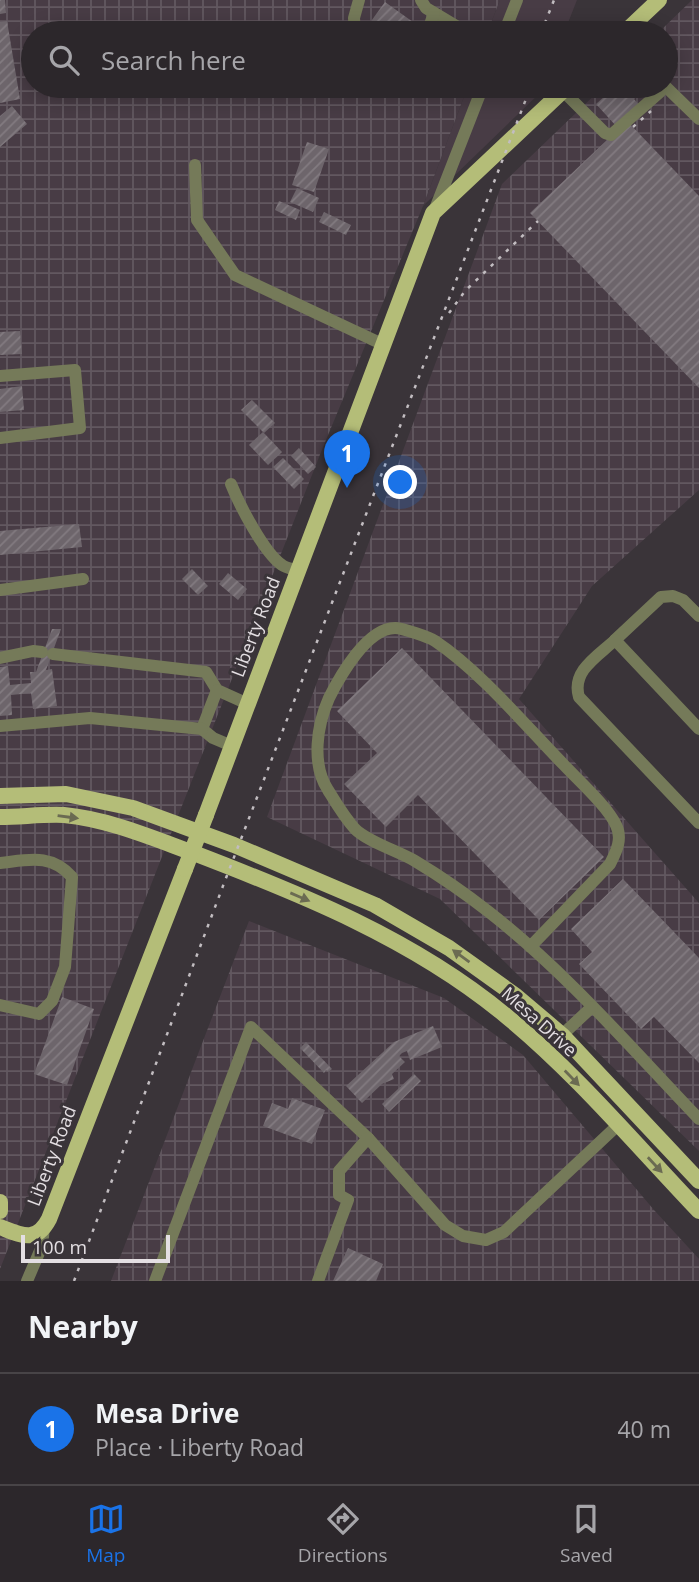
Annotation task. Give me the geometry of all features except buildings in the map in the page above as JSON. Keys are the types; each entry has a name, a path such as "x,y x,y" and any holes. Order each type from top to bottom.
{"main road":[{"path":"637,21 659,0"},
{"name":"Liberty Road","path":"0,1227 33,1236 44,1227 206,815 433,213 554,98"},
{"name":"Mesa Drive","path":"0,796 66,793 133,808 375,905 449,948 516,996 562,1035 699,1181"},
{"name":"Mesa Drive","path":"0,817 64,815 127,829 225,865 365,924 438,965 504,1014 546,1051 697,1205"},
{"path":"546,1051 562,1035"},
{"path":"618,1125 631,1111"},
{"path":"0,1202 0,1211"}],"street":[{"path":"354,21 359,0"},
{"path":"421,0 426,8 448,21"},
{"path":"509,21 517,0"},
{"path":"431,21 434,13"},
{"path":"433,213 478,98"},
{"path":"574,98 605,133 611,135 653,98"},
{"path":"676,98 699,119"},
{"path":"195,165 197,220 235,275 382,344"},
{"path":"0,376 75,370 80,428 0,438"},
{"path":"230,484 241,508 268,549 281,565 298,571"},
{"path":"0,590 83,579"},
{"path":"699,617 683,600 673,596 661,597 580,673 575,686 579,697 699,823"},
{"path":"530,947 610,864 620,837 616,824 580,781 524,724 463,663 433,639 395,628 376,635 364,644 344,671 325,709 318,735 318,755 324,784 356,831 415,861 489,912 561,974 699,1119"},
{"path":"615,640 699,729"},
{"path":"0,658 33,651 206,672 217,690 248,704"},
{"path":"202,729 217,690"},
{"path":"0,726 90,718 202,729 213,738 232,746"},
{"path":"0,863 52,861 63,867 72,877 65,967 52,1001 39,1014 0,1005"},
{"path":"562,1035 592,1007"},
{"path":"155,1281 251,1027 368,1138 445,1225 463,1236 486,1240 504,1232 618,1125"},
{"path":"318,1281 348,1200 339,1195 339,1171 368,1138"},
{"name":"Liberty Road","path":"27,1281 42,1246 44,1227"}],"shaded area":[{"path":"0,0 500,0 492,21 21,21 21,98 464,98 423,206 321,452 0,1269"},
{"path":"500,0 577,0 569,21 492,21"},
{"path":"692,0 699,0 699,490 592,586 519,699 699,903 699,1151 440,899 267,817 502,184 592,98 678,98 678,21 670,21"},
{"path":"464,98 535,98 423,206"},
{"path":"249,921 444,998 523,1055 699,1259 699,1281 111,1281"}],"railway":[{"path":"546,21 554,0"},
{"path":"74,1281 526,98"},
{"path":"633,127 651,111"},
{"path":"449,313 465,291 538,221"}],"place":[{"name":"Mesa Drive","path":"347,488"}]}
